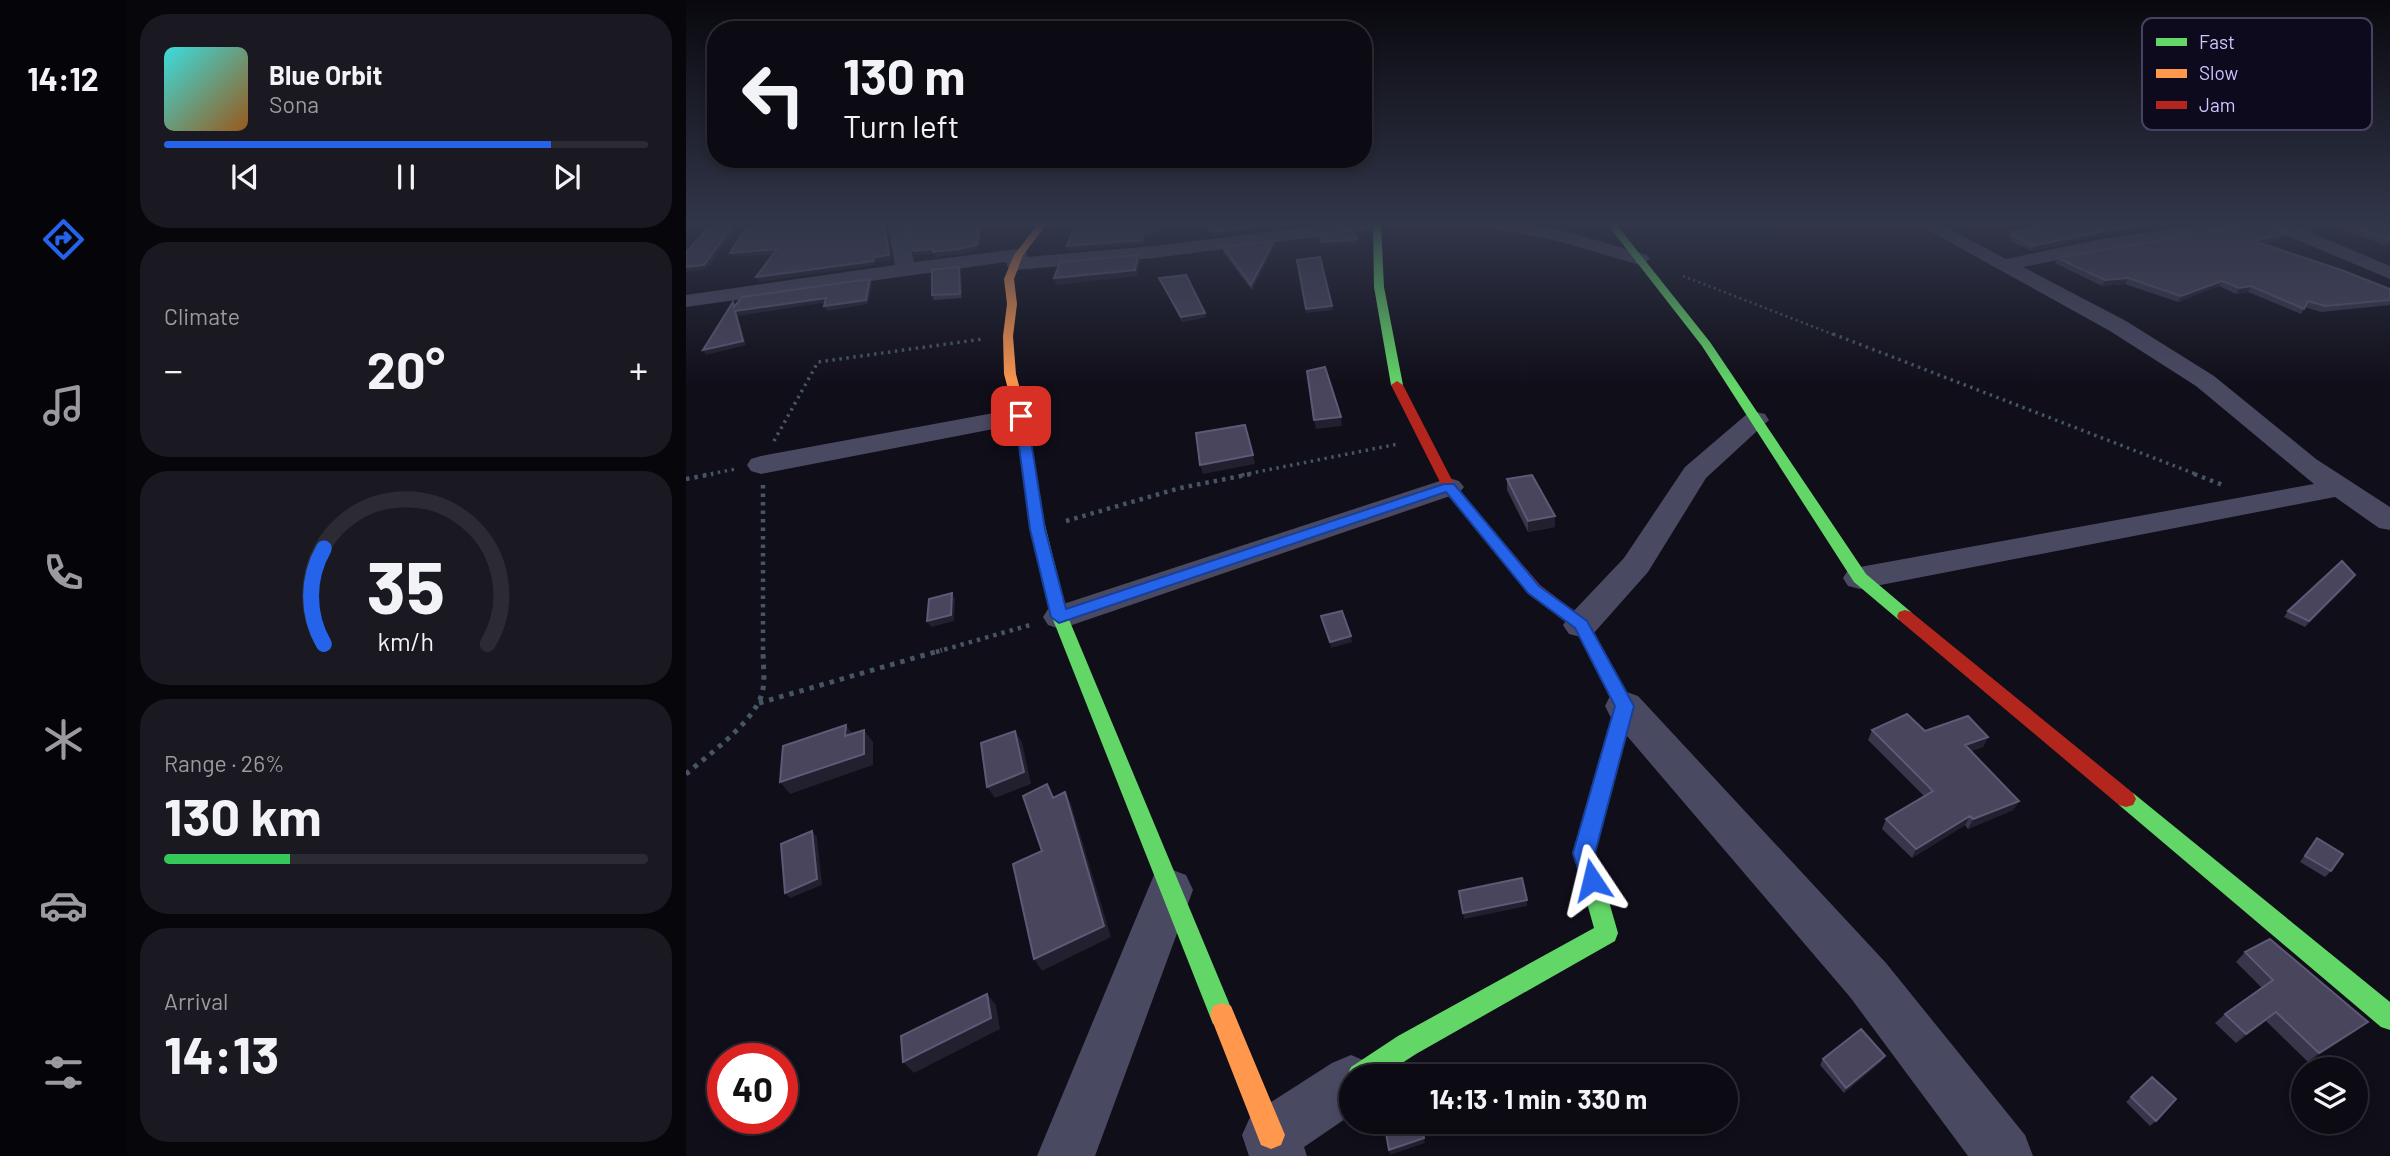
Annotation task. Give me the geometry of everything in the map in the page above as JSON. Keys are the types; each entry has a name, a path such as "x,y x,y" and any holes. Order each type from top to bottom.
{"street":[{"path":"686,301 844,278"},
{"path":"1009,278 1012,304 1008,335 1010,374 1021,416 1038,529 1059,617 1274,1145 1339,1092"},
{"path":"1379,278 1397,385 1449,487 1534,589 1581,625 1624,706 1868,980 2004,1156"},
{"path":"1655,278 1706,344 1860,578 2390,1018"},
{"path":"2029,278 2118,326 2205,381 2306,465 2390,521"},
{"path":"761,465 1021,416"},
{"path":"1581,625 1636,565 1695,473 1756,420"},
{"path":"1059,617 1449,487"},
{"path":"1860,578 2338,488"},
{"path":"1378,1064 1407,1045 1608,933 1584,853 1624,706"},
{"path":"1066,1156 1170,890"}],"path":[{"path":"1689,278 2124,445 2262,502"},
{"path":"1038,529 1180,488 1425,439"},
{"path":"686,479 761,465"},
{"path":"686,775 759,703 1059,617"}],"building":[{"path":"932,278 959,278 960,294 932,295"},
{"path":"1159,278 1187,278 1205,313 1181,317"},
{"path":"1246,278 1255,278 1251,285"},
{"path":"1300,278 1325,278 1332,306 1306,309"},
{"path":"2101,278 2362,278 2390,289 2390,300 2325,306 2308,301 2304,309 2251,286 2239,288 2222,281 2181,296 2128,278"},
{"path":"870,279 866,300 824,306 826,298 735,311 743,341 703,350 733,302 734,307 742,297"},
{"path":"1325,367 1341,417 1314,420 1307,371"},
{"path":"1245,425 1253,455 1200,465 1196,433"},
{"path":"1532,475 1555,516 1528,521 1507,479"},
{"path":"2342,561 2355,575 2309,621 2288,611"},
{"path":"952,593 951,615 927,621 929,599"},
{"path":"1342,611 1351,636 1330,642 1321,616"},
{"path":"1907,714 1925,731 1968,716 1988,737 1965,745 2019,801 1973,819 1970,816 1916,849 1886,819 1933,791 1872,730"},
{"path":"846,725 845,736 864,730 864,754 780,782 783,746"},
{"path":"1015,731 1024,772 987,787 981,743"},
{"path":"1047,784 1053,798 1065,792 1104,926 1034,959 1013,864 1042,851 1023,796"},
{"path":"812,831 817,879 785,893 781,844"},
{"path":"2317,838 2343,854 2331,871 2305,856"},
{"path":"1522,878 1527,900 1463,913 1459,891"},
{"path":"2270,939 2368,1022 2319,1053 2276,1012 2246,1034 2225,1014 2273,980 2245,952"},
{"path":"987,994 991,1018 903,1062 901,1036"},
{"path":"1861,1029 1885,1056 1846,1088 1823,1059"},
{"path":"2152,1077 2176,1099 2156,1121 2131,1097"},
{"path":"1386,1134 1423,1134 1424,1138 1389,1150"}],"traffic: fast":[{"path":"1379,278 1397,385"},
{"path":"1654,278 1706,344 1860,578 1905,616"},
{"path":"1037,521 1060,617 1222,1015"},
{"path":"1378,1064 1407,1045 1607,933 1584,853 1611,753"},
{"path":"2126,799 2390,1018"}],"traffic: slow":[{"path":"1009,278 1012,304 1008,336 1010,374 1021,416 1037,521"},
{"path":"1222,1015 1271,1135"}],"traffic: jam":[{"path":"1397,385 1449,487 1534,589 1581,625 1624,706 1611,753"},
{"path":"1905,616 2126,799"}],"route":[{"path":"1021,416 1038,529 1059,617 1449,487 1534,589 1581,625 1624,706 1584,853 1592,880"}]}
